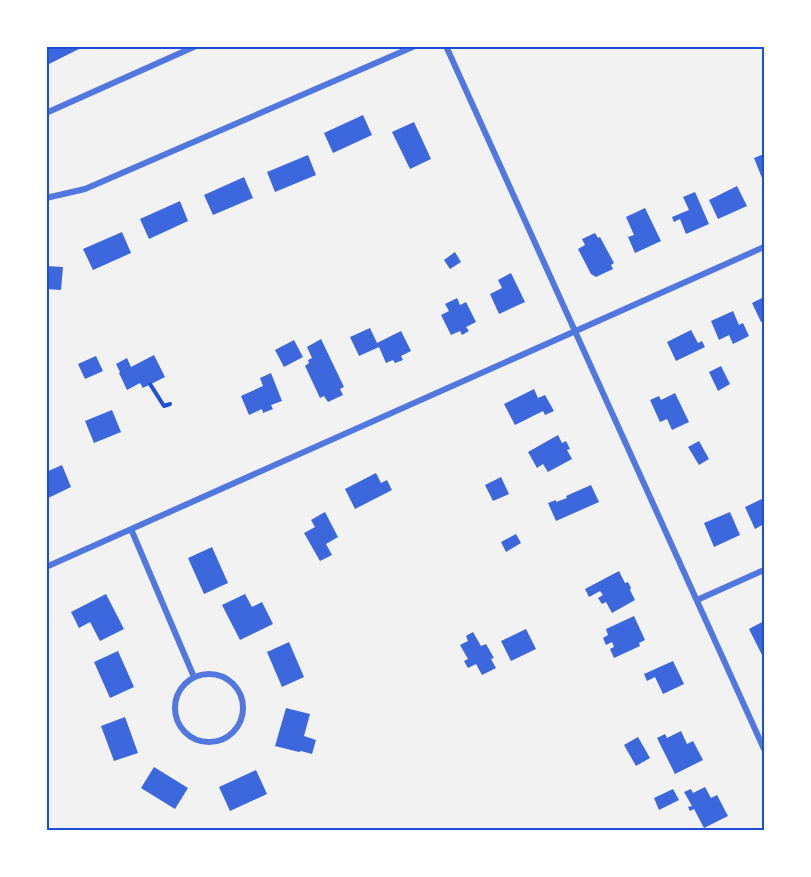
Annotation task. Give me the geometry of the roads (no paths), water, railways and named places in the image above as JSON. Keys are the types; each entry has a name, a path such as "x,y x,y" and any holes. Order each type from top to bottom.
{"street":[{"path":"46,113 196,46"},
{"path":"46,198 85,189 416,46"},
{"path":"446,46 765,749"},
{"path":"46,567 765,248"},
{"path":"131,529 194,677"},
{"path":"697,600 765,570"},
{"path":"205,674 227,679 241,696 242,718 228,736 218,741 207,743 196,740 186,735 179,726 175,715 178,693 194,677 205,674"}]}
